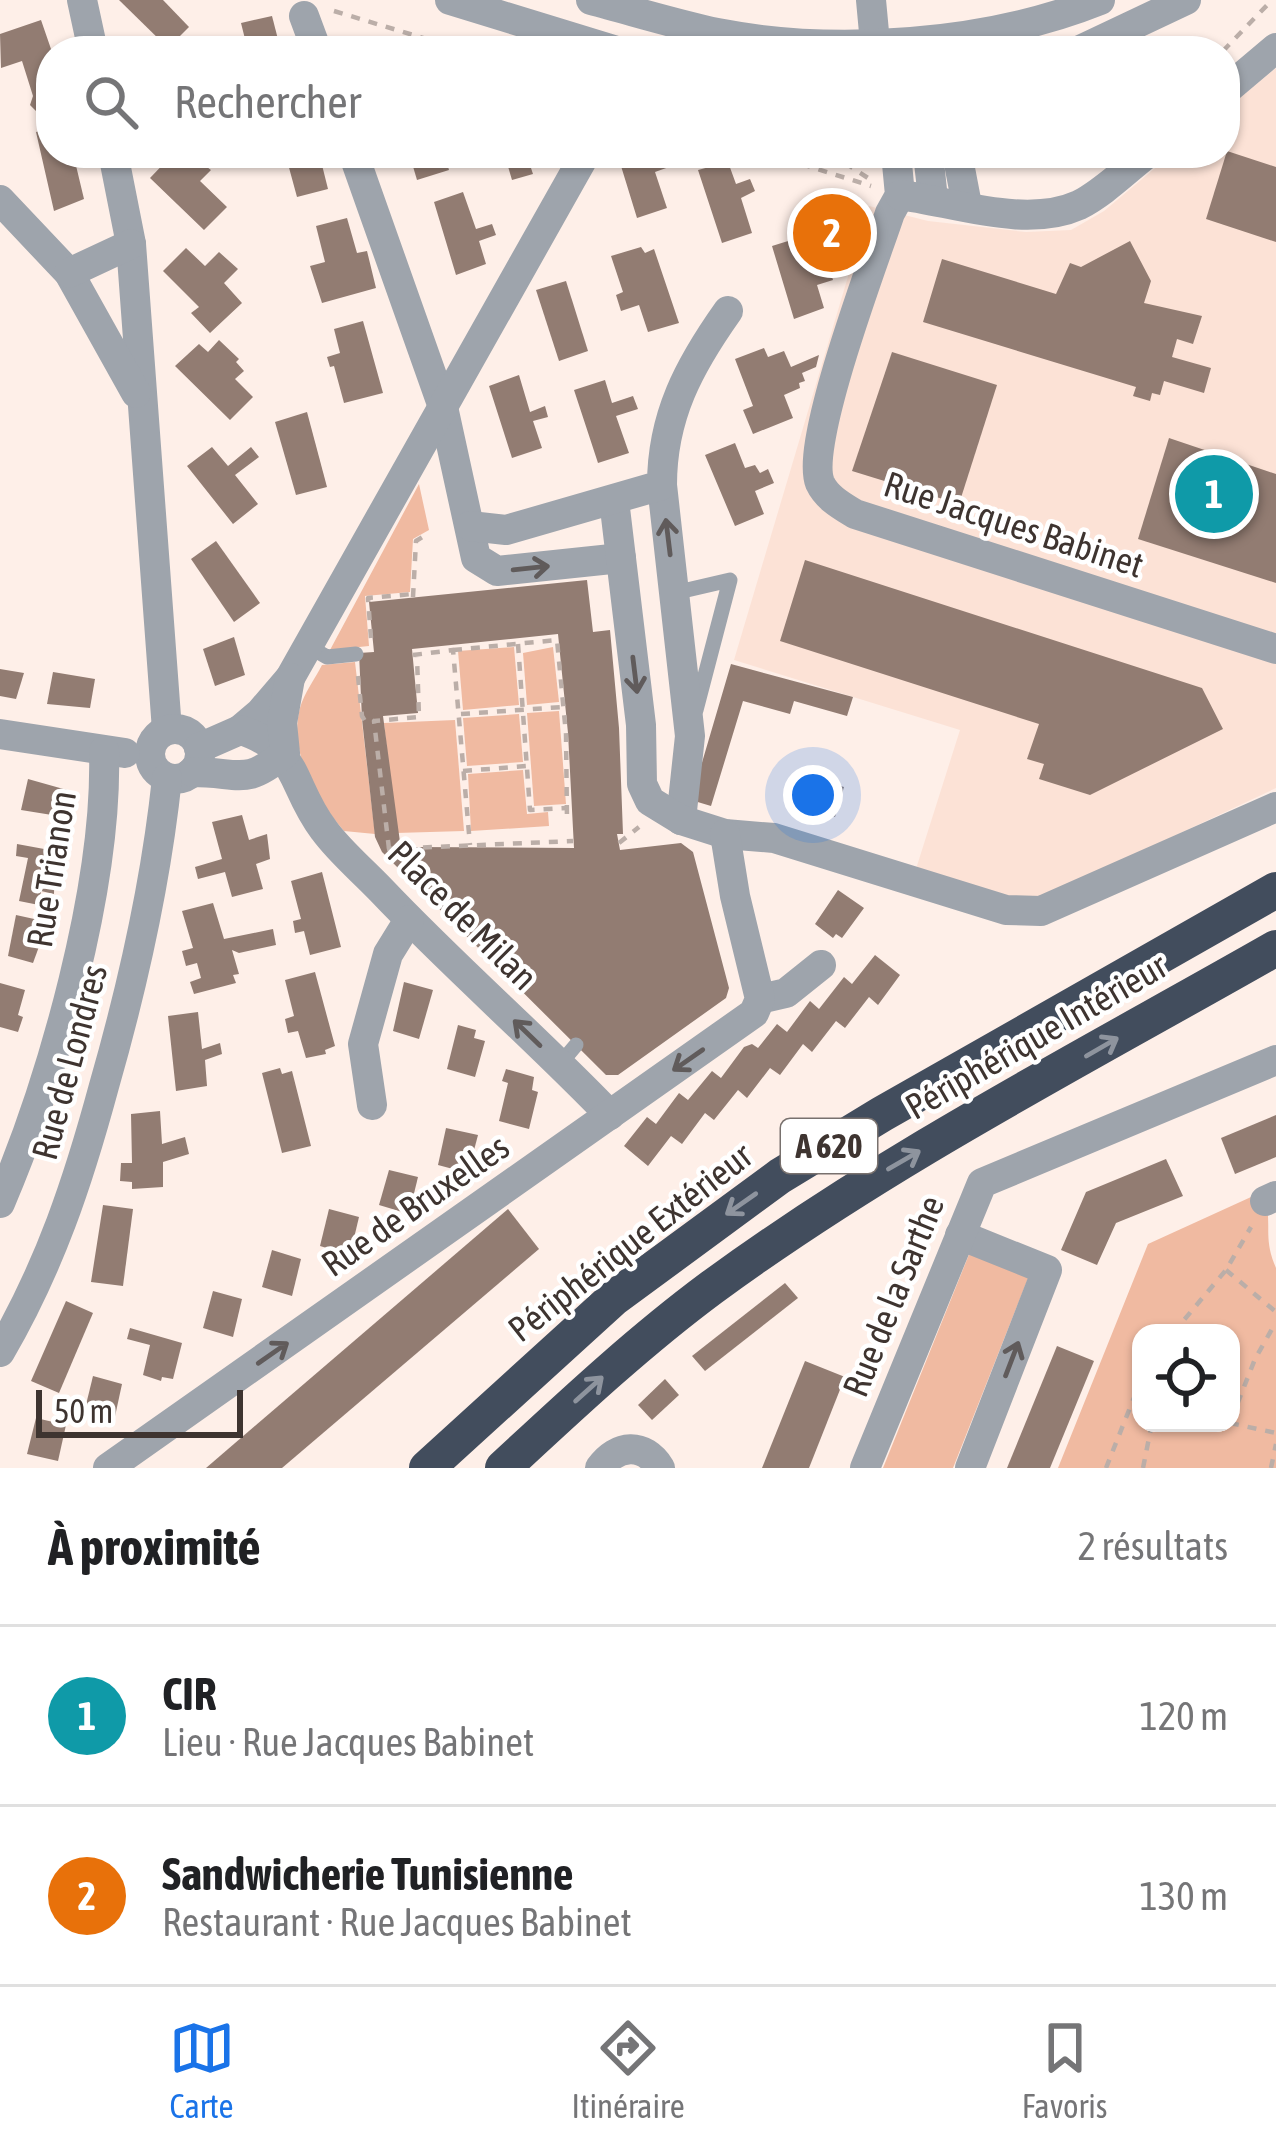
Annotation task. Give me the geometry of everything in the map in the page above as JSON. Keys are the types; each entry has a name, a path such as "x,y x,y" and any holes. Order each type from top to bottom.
{"highway":[{"name":"Périphérique Extérieur","path":"427,1468 614,1298 780,1176 1276,890"},
{"name":"Périphérique Intérieur","path":"502,1468 708,1290 818,1214 885,1170 1276,948"}],"street":[{"path":"82,0 90,36"},
{"path":"450,0 568,36"},
{"path":"592,0 743,36"},
{"path":"871,0 874,36"},
{"path":"966,36 1020,27 1100,0"},
{"path":"1110,36 1186,0"},
{"path":"317,36 318,13"},
{"path":"1240,78 1276,48"},
{"name":"Rue de Londres","path":"0,1352 41,1279 91,1135 134,982 175,757 131,244 116,168"},
{"path":"358,168 443,407 476,558 497,571 621,558"},
{"name":"Place de Milan","path":"175,757 239,730 290,678 578,168"},
{"name":"Rue Jacques Babinet","path":"897,168 900,195 872,266 819,435 820,484 835,502 855,514 1276,649"},
{"path":"930,168 933,199"},
{"path":"960,168 968,205"},
{"path":"900,195 1017,214 1080,204 1128,168"},
{"path":"0,200 69,273 142,404"},
{"path":"69,273 131,244"},
{"path":"681,820 690,736 662,485 662,443 692,361 728,311"},
{"path":"470,526 506,530 662,485"},
{"path":"614,500 641,725 642,784 650,801 681,820 725,834 774,838 1006,910 1041,911 1276,807"},
{"name":"Place de Milan","path":"290,678 282,723 284,753 323,830 410,920 568,1055 610,1115"},
{"path":"0,734 175,757 248,777 259,775 284,753 261,736 239,730"},
{"name":"Rue Trianon","path":"0,1203 45,1075 77,960 100,841 104,751"},
{"path":"725,834 760,999"},
{"path":"372,1105 363,1045 388,954 410,920"},
{"name":"Rue de Bruxelles","path":"108,1468 754,1013 760,999 786,993 821,965"},
{"name":"Rue de la Sarthe","path":"865,1468 982,1183 1276,1060"},
{"path":"960,1235 1047,1270 970,1468"},
{"path":"600,1468 616,1451 629,1448 647,1452 660,1468"}],"lane":[{"path":"674,593 730,580 690,736"},
{"path":"308,646 327,657 356,654"}],"path":[{"path":"1237,36 1272,0"},
{"path":"318,13 408,36"},
{"path":"814,168 900,195"},
{"path":"849,168 900,195"},
{"path":"413,597 416,541 429,533"},
{"path":"389,849 374,721 419,717 415,655 556,640 567,820"},
{"path":"518,644 530,810 567,808"},
{"path":"453,650 470,845"},
{"path":"458,715 563,706"},
{"path":"463,772 527,766"},
{"path":"344,852 573,842"},
{"path":"1181,1324 1226,1270 1271,1198"},
{"path":"1226,1270 1276,1312"},
{"path":"1240,1396 1276,1322"},
{"path":"1106,1468 1132,1403"},
{"path":"1240,1424 1276,1433"},
{"path":"1143,1468 1150,1432"},
{"path":"1271,1468 1276,1444"}],"shaded area":[{"path":"1276,68 1276,788 1042,898 1014,900 915,872 960,730 734,660 869,206 928,221 1026,232 1071,230 1104,211 1155,168 1240,168 1240,98"},
{"path":"419,484 429,530 413,539 410,592 365,596 369,646 330,650"},
{"path":"514,647 519,705 463,710 458,651"},
{"path":"553,647 559,702 527,705 523,653"},
{"path":"355,662 375,834 344,831 315,790 298,742 300,708 322,665"},
{"path":"559,711 566,804 534,806 527,713"},
{"path":"519,714 523,762 467,766 463,718"},
{"path":"455,720 464,831 396,833 384,723"},
{"path":"523,770 527,814 548,812 549,826 471,831 468,774"},
{"path":"1262,1192 1276,1268 1276,1468 1058,1468 1148,1244"},
{"path":"970,1252 1029,1276 953,1468 883,1468"}],"building":[{"path":"119,0 163,0 189,27 180,36 156,36"},
{"path":"272,16 277,36 244,36 241,23"},
{"path":"41,20 47,36 36,36 36,111 30,105 33,96 22,61 1,68 0,34"},
{"path":"1240,155 1276,167 1276,242 1206,219 1222,168 1240,168"},
{"path":"44,168 77,168 84,199 54,211"},
{"path":"160,168 208,168 200,181 227,207 204,230 150,178"},
{"path":"289,168 323,168 328,189 297,197"},
{"path":"413,168 448,168 449,170 417,180"},
{"path":"508,168 531,168 533,174 512,180"},
{"path":"622,168 666,168 655,172 667,208 637,218"},
{"path":"730,168 736,184 750,179 755,191 741,198 752,233 722,243 698,170"},
{"path":"463,192 476,229 492,224 496,235 479,241 486,264 456,275 434,202"},
{"path":"347,218 357,253 367,251 376,288 322,303 310,266 325,262 316,226"},
{"path":"839,218 848,244 825,251 817,226"},
{"path":"801,237 813,272 829,267 833,280 817,285 824,308 794,319 772,246"},
{"path":"1130,241 1151,281 1144,303 1202,316 1193,344 1177,339 1172,357 1211,368 1204,393 1164,381 1160,395 1152,393 1150,401 1133,396 1136,387 923,322 942,259 1056,294 1070,263 1081,267"},
{"path":"641,247 645,253 654,249 679,323 648,332 639,305 621,311 616,295 623,292 611,256"},
{"path":"186,248 205,266 219,252 238,269 224,283 242,303 210,333 191,313 199,307 163,271"},
{"path":"566,281 588,351 559,361 536,290"},
{"path":"363,321 383,393 344,403 327,357 340,353 334,329"},
{"path":"219,340 239,359 236,362 244,371 235,379 253,397 230,420 175,366 199,344 208,352"},
{"path":"764,348 768,357 784,351 791,367 819,355 816,367 802,373 805,381 799,383 800,388 784,395 793,418 753,434 743,410 753,406 735,359"},
{"path":"892,352 997,385 959,504 852,471"},
{"path":"519,375 530,412 545,406 548,417 533,421 542,448 512,458 489,386"},
{"path":"605,380 612,403 633,396 638,409 616,416 629,453 598,463 574,390"},
{"path":"307,412 327,487 296,495 275,422"},
{"path":"1169,438 1276,474 1276,583 1138,539"},
{"path":"735,443 745,468 755,465 760,473 768,469 774,483 755,491 764,514 735,526 705,455"},
{"path":"212,447 228,466 251,447 259,457 235,475 258,504 233,524 187,466"},
{"path":"216,541 260,603 234,622 191,559"},
{"path":"805,560 1202,688 1223,729 1090,795 1039,779 1044,764 1027,759 1039,724 780,641"},
{"path":"587,580 593,632 610,630 619,728 620,850 681,843 693,852 729,988 726,998 618,1075 606,1075 382,852 375,837 362,719 359,653 374,652 369,602","holes":["558,634 574,848 412,847 400,842 383,716 418,713 412,649"]},
{"path":"234,637 245,675 215,686 203,649"},
{"path":"731,664 853,697 847,716 794,701 790,714 743,701 711,806 691,800"},
{"path":"0,669 24,673 16,699 0,696"},
{"path":"53,672 95,679 90,708 47,704"},
{"path":"802,774 844,787 835,817 793,804"},
{"path":"28,779 67,790 64,813 21,810"},
{"path":"242,815 249,840 267,834 270,859 256,864 263,889 232,897 225,872 198,879 195,867 222,859 212,822"},
{"path":"17,844 55,851 54,894 41,891 39,905 19,901 28,858 16,856"},
{"path":"322,872 341,947 310,955 304,931 295,933 293,921 301,919 291,881"},
{"path":"838,890 864,908 842,938 836,934 833,938 815,924"},
{"path":"213,903 224,939 273,929 276,945 239,953 232,950 239,974 233,975 236,983 194,994 190,982 201,978 197,963 186,966 182,951 193,948 182,911"},
{"path":"16,915 48,922 33,963 8,956"},
{"path":"875,955 900,975 878,1005 869,997 845,1028 836,1021 812,1052 803,1044 780,1075 770,1068 747,1098 738,1090 714,1120 705,1113 682,1144 671,1136 648,1166 624,1146 647,1117 656,1124 679,1093 688,1100 712,1071 721,1078 744,1047 758,1048 777,1024 787,1032 810,1001 819,1009 844,977 852,984"},
{"path":"315,972 335,1046 325,1050 326,1054 306,1058 298,1031 288,1033 285,1019 294,1016 285,980"},
{"path":"404,982 433,990 419,1039 393,1031"},
{"path":"0,983 25,990 18,1032 0,1027"},
{"path":"198,1012 202,1049 220,1043 222,1054 205,1060 207,1086 176,1091 168,1016"},
{"path":"458,1025 476,1030 474,1038 485,1041 475,1077 447,1069"},
{"path":"280,1068 282,1074 292,1071 311,1146 282,1153 262,1073"},
{"path":"506,1069 534,1077 532,1090 538,1092 529,1129 499,1121 508,1083 502,1081"},
{"path":"160,1111 162,1144 185,1137 189,1154 163,1162 163,1187 132,1189 132,1182 120,1181 121,1163 132,1163 131,1114"},
{"path":"1276,1115 1276,1157 1235,1174 1221,1138"},
{"path":"446,1128 478,1135 468,1173 438,1165"},
{"path":"1166,1159 1183,1196 1116,1223 1097,1265 1061,1250 1086,1192"},
{"path":"389,1170 418,1177 409,1214 379,1205"},
{"path":"103,1205 133,1209 123,1286 91,1282"},
{"path":"329,1209 359,1217 350,1255 320,1246"},
{"path":"508,1209 539,1249 282,1468 206,1468"},
{"path":"272,1250 301,1259 292,1296 262,1287"},
{"path":"785,1283 798,1298 705,1371 692,1356"},
{"path":"213,1291 242,1299 233,1337 203,1328"},
{"path":"66,1301 93,1313 59,1393 31,1381"},
{"path":"130,1328 182,1343 173,1379 143,1375 150,1345 127,1339"},
{"path":"1057,1346 1094,1361 1050,1468 1007,1468"},
{"path":"805,1361 845,1377 809,1468 762,1468"},
{"path":"93,1376 122,1384 114,1421 84,1413"},
{"path":"665,1379 679,1395 652,1420 638,1405"},
{"path":"36,1418 66,1425 58,1461 27,1454"}],"place":[{"name":"Sandwicherie Tunisienne","path":"832,233"},
{"name":"CIR","path":"1214,494"}]}
